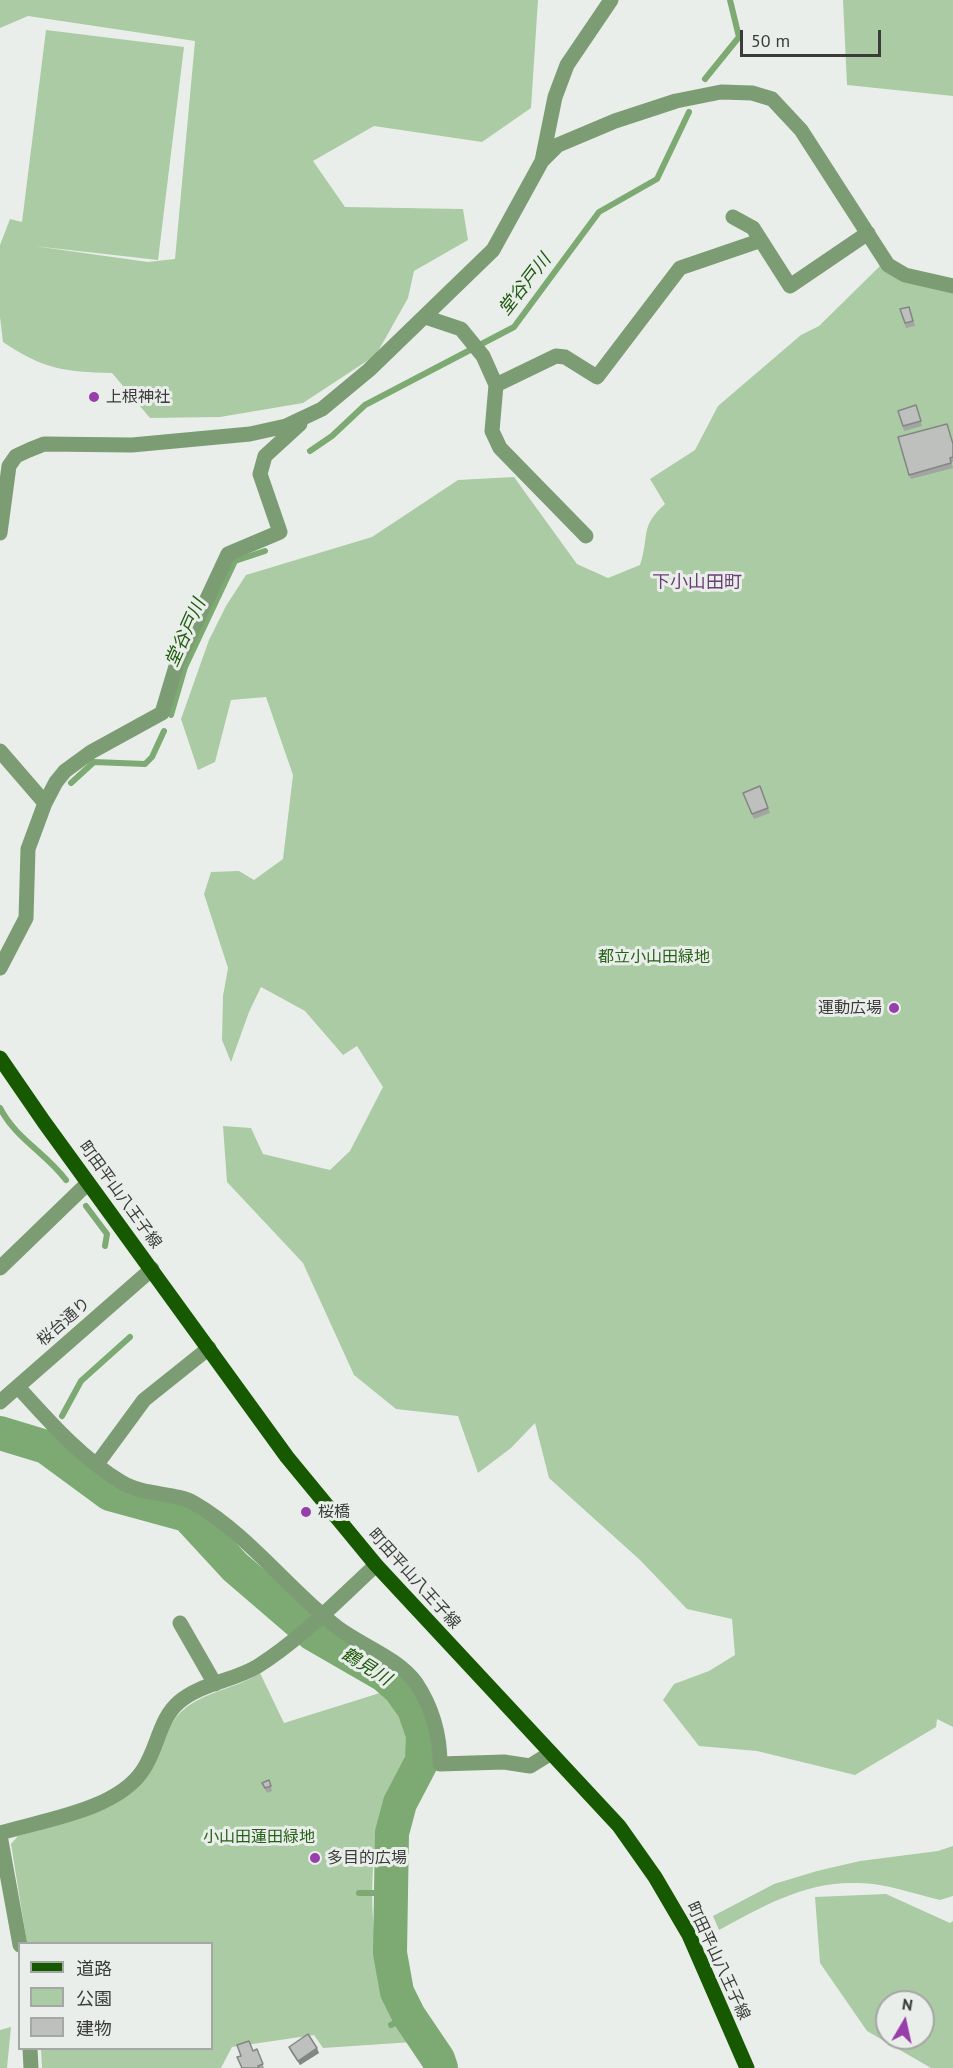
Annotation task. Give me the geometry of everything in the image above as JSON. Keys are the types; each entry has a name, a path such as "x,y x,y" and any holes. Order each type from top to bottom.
{"main road":[{"name":"町田平山八王子線","path":"0,1058 287,1457 376,1565 619,1826 655,1877 689,1935 742,2067"}],"street":[{"path":"542,161 555,97 563,75 584,38 611,0"},
{"path":"0,968 26,918 28,849 45,803 65,771 91,752 162,713 177,663 228,554 280,532 260,474 265,456 309,416 345,392 493,250 542,161 558,145 615,121 676,101 721,92 752,93 771,99 801,130 888,265 905,275 953,286"},
{"path":"733,217 753,228 759,241 790,286 868,233"},
{"path":"496,386 556,356 565,357 597,377 680,268 759,241"},
{"path":"425,317 467,333 483,356 496,386 492,431 500,448 586,536"},
{"path":"0,533 9,466 16,456 44,444 132,445 239,435 270,431 309,416"},
{"path":"0,751 45,803"},
{"path":"0,1268 88,1183"},
{"name":"桜台通り","path":"0,1402 152,1269"},
{"path":"97,1464 144,1400 209,1348"},
{"path":"18,1387 60,1434 122,1482 148,1493 191,1501 222,1520 319,1616 414,1681 436,1725 440,1764 504,1762 530,1766 551,1753"},
{"path":"19,1942 0,1834 90,1807 115,1796 136,1779 144,1769 172,1710 189,1695 257,1667 301,1632 376,1565"},
{"path":"180,1623 215,1684"},
{"path":"30,2050 31,2068"}],"green space":[{"path":"0,0 538,0 531,108 482,142 374,126 313,161 345,207 463,209 468,240 414,271 408,298 376,355 303,403 220,417 150,418 112,373 80,372 54,367 30,358 3,342 0,317 0,245 10,219 22,222 46,30 184,47 158,260 34,246 148,262 175,259 195,41 28,16 0,28"},
{"path":"843,0 953,0 953,96 847,85"},
{"name":"都立小山田緑地","path":"880,266 901,281 953,293 953,1727 937,1719 936,1727 855,1775 757,1751 699,1746 663,1700 674,1684 709,1671 735,1655 732,1619 687,1609 640,1560 549,1478 535,1423 511,1448 478,1473 458,1416 396,1409 354,1375 303,1263 227,1182 223,1126 251,1128 263,1154 330,1170 350,1151 383,1087 357,1046 343,1055 305,1011 261,987 249,1012 231,1062 222,1040 223,996 228,968 204,894 211,872 239,871 254,880 283,859 293,775 266,697 231,700 215,762 198,770 181,719 209,640 226,606 246,575 372,537 458,480 514,477 577,564 608,578 640,565 648,526 665,504 650,479 695,450 718,406 801,335 819,326"},
{"name":"小山田蓮田緑地","path":"260,1673 284,1723 383,1692 403,1720 407,1733 406,1750 401,1768 385,1804 377,1834 372,1904 377,1951 386,1995 413,2042 323,2048 314,2035 232,2047 221,2068 42,2068 41,2050 213,2050 213,1942 27,1942 11,1844 18,1836 93,1814 126,1796 152,1767 168,1730 182,1711 210,1694"},
{"path":"953,1846 953,1896 940,1900 879,1885 839,1883 786,1897 719,1930 713,1916 774,1884 817,1871 860,1861 938,1851"},
{"path":"886,1894 950,1923 953,1921 953,2068 931,2068 900,2050 935,2050 935,1990 875,1990 875,2036 867,2031 820,1963 815,1897"},
{"path":"11,2027 7,2068 0,2068 0,2030"}],"building":[{"path":"909,307 913,321 905,323 900,309"},
{"path":"916,405 921,421 903,426 898,411"},
{"path":"947,424 953,444 951,463 909,475 898,437"},
{"path":"760,786 768,808 752,814 743,793"},
{"path":"269,1780 271,1786 265,1788 262,1783"},
{"path":"308,2034 317,2048 298,2061 289,2047"},
{"path":"249,2041 253,2051 257,2049 263,2064 258,2066 259,2068 242,2068 237,2057 241,2056 237,2045"}],"waterway":[{"name":"堂谷戸川","path":"705,79 739,37 730,0"},
{"name":"堂谷戸川","path":"310,451 332,436 365,405 514,327 599,212 657,179 689,112"},
{"name":"堂谷戸川","path":"171,715 185,667 235,561 265,551"},
{"name":"堂谷戸川","path":"71,783 94,762 145,764 152,757 164,731"},
{"name":"堂谷戸川","path":"0,1108 22,1137 66,1180"},
{"name":"堂谷戸川","path":"86,1206 107,1234 105,1246"},
{"name":"堂谷戸川","path":"62,1416 81,1381 130,1337"},
{"name":"鶴見川","path":"0,1433 46,1447 110,1494 187,1515 235,1567 313,1634 384,1675 400,1689 414,1709 423,1735 422,1761 400,1803 392,1833 390,1953 397,1992 409,2016 438,2059 441,2068"},
{"name":"堂谷戸川","path":"46,1447 50,1440"},
{"path":"359,1893 390,1893"},
{"path":"391,2025 409,2016"}],"place":[{"name":"上根神社","path":"94,397"},
{"name":"運動広場","path":"894,1008"},
{"name":"桜橋","path":"306,1512"},
{"name":"多目的広場","path":"315,1858"}],"district":[{"name":"下小山田町","path":"697,583"}]}
